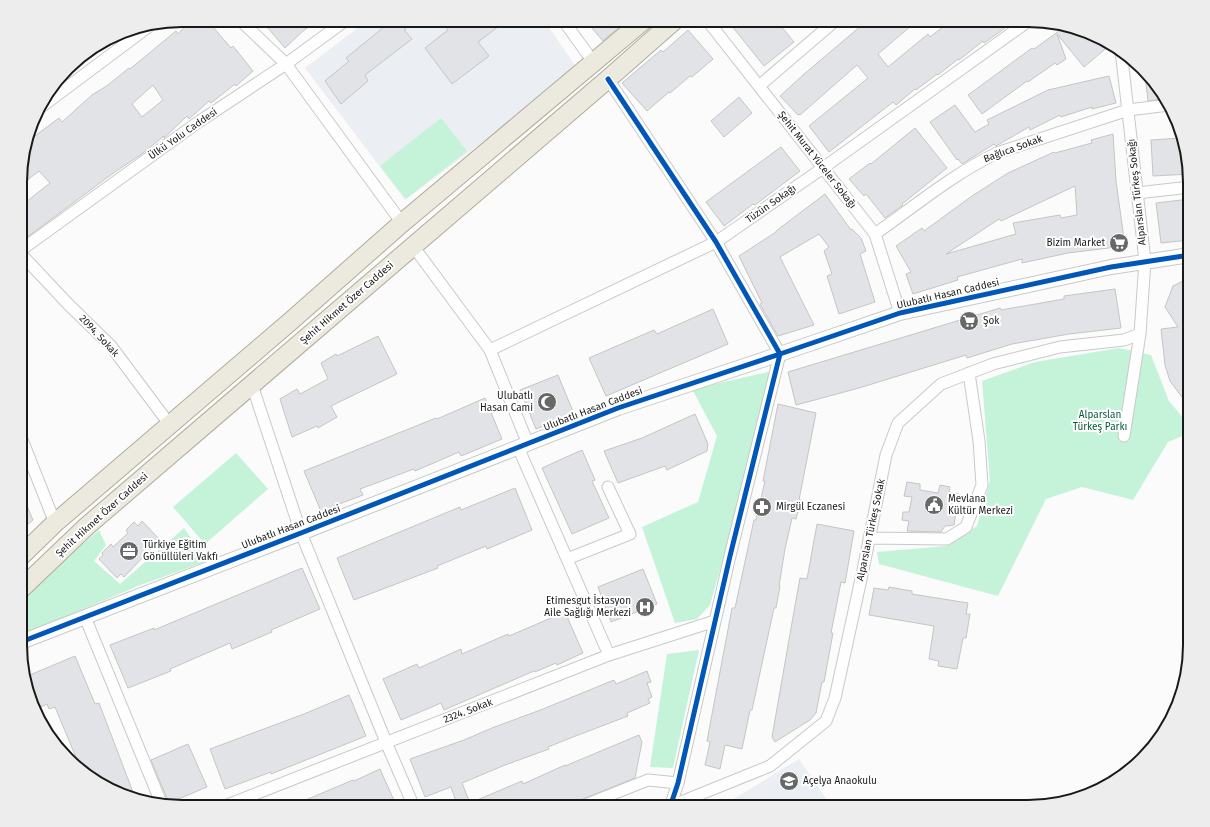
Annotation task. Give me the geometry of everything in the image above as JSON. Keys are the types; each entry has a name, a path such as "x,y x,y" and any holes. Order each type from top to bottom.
{"main road":[{"path":"27,545 170,425 402,224 636,27"},
{"name":"Şehit Hikmet Özer Caddesi","path":"27,584 87,526 667,27"},
{"path":"594,63 608,79"}],"street":[{"path":"247,27 286,64 402,224"},
{"name":"Ülkü Yolu Caddesi","path":"27,246 197,123 286,64 336,27"},
{"path":"568,27 594,63"},
{"name":"Şehit Murat Yüceler Sokağı","path":"713,27 875,234 900,313"},
{"path":"759,86 828,27"},
{"name":"Tüzün Sokağı","path":"490,350 716,242 823,168 1020,27"},
{"path":"51,100 141,32"},
{"name":"Alparslan Türkeş Sokağı","path":"1122,58 1145,261 1140,334 1124,436"},
{"path":"608,79 716,242 780,354 730,556 678,784 673,800"},
{"name":"Bağlıca Sokak","path":"875,234 960,174 997,153 1128,110 1163,106"},
{"path":"1137,193 1183,188"},
{"path":"413,246 490,350 523,446 567,559 609,656"},
{"name":"Ulubatlı Hasan Caddesi","path":"27,640 618,408 900,313 1104,268 1183,255"},
{"name":"2094. Sokak","path":"27,260 68,304 111,346 170,425"},
{"name":"Alparslan Türkeş Sokak","path":"686,800 770,766 826,721 835,698 886,455 898,423 941,384 993,364 1060,347 1124,340 1140,334"},
{"path":"869,538 947,539 966,527 982,486 979,441 969,373"},
{"path":"252,385 301,533 411,800"},
{"path":"27,452 55,523"},
{"path":"567,559 630,534 608,488"},
{"path":"85,617 159,799"},
{"name":"2324. Sokak","path":"240,800 609,656 715,621"},
{"path":"598,800 648,780 678,784"}],"shaded area":[{"path":"359,27 549,27 576,67 485,140 405,200 305,68"},
{"name":"Açelya Anaokulu","path":"799,759 827,800 732,800"}],"green space":[{"path":"441,118 467,151 406,199 380,166"},
{"name":"Alparslan Türkeş Parkı","path":"1119,348 1151,355 1169,401 1183,418 1183,436 1168,442 1133,500 1082,487 1046,499 998,596 879,564 877,552 946,546 977,526 990,481 982,381 1035,362"},
{"path":"777,370 710,605 697,619 675,623 642,527 698,502 717,436 692,389"},
{"path":"236,453 268,489 205,544 173,507"},
{"path":"184,528 207,561 138,586 27,633 27,595 99,530 106,545 94,561 120,584"},
{"path":"699,650 673,768 650,767 667,654"}],"building":[{"path":"184,27 213,27 231,48 233,46 253,71 236,86 235,84 211,103 209,101 189,119 187,116 164,138 164,136 27,237 27,201 50,183 39,171 27,180 28,161 33,137 59,118 62,122 92,95 108,85 129,68 130,69 176,31 178,34","holes":["153,85 163,100 142,117 132,104"]},
{"path":"267,27 308,27 303,31 285,48"},
{"path":"384,27 405,27 406,29 404,30 412,39 365,75 368,81 341,104 325,81 349,61 346,58"},
{"path":"446,27 498,27 478,42 489,56 452,84 425,48 448,30"},
{"path":"591,27 619,27 603,41"},
{"path":"733,27 782,27 794,42 764,66"},
{"path":"860,27 910,27 878,54 888,67 928,34 930,37 943,27 1006,27 984,43 983,41 938,75 937,74 916,90 915,89 896,105 893,102 829,152 809,126 868,78 857,65 800,115 798,115 780,96"},
{"path":"688,30 713,59 692,77 690,76 670,93 669,92 647,111 622,83 661,50 663,52"},
{"path":"1060,30 1078,35 1106,48 1084,67 1057,34 1066,59 1057,65 1055,63 1028,82 1027,81 982,114 968,95 1032,48 1034,49"},
{"path":"1109,76 1116,103 1092,109 1092,107 1061,117 1060,115 1030,130 1029,127 996,146 994,144 962,164 958,159 957,160 930,122 955,105 975,132 989,124 987,120 1048,90"},
{"path":"1146,81 1159,100 1148,101"},
{"path":"739,97 752,113 724,137 711,121"},
{"path":"915,128 947,168 885,218 866,194 864,196 849,179 870,163 871,164"},
{"path":"1113,134 1116,181 1125,246 1068,253 1022,263 1022,259 957,277 958,280 913,294 906,274 911,272 896,246 922,228 924,231 972,196 1008,173 1054,152 1055,153 1092,143 1091,140","holes":["1075,186 1077,215 1061,218 1060,215 1013,223 1016,234 946,254 999,219 1001,221"]},
{"path":"1177,138 1182,161 1183,174 1153,176 1151,140"},
{"path":"781,147 800,171 724,226 706,202"},
{"path":"825,194 851,230 852,229 861,238 866,251 860,254 875,302 839,314 827,276 832,274 824,251 829,247 819,234 780,257 814,325 778,336 760,304 762,303 739,256 776,232"},
{"path":"1183,200 1183,241 1161,243 1156,203"},
{"path":"1183,281 1183,399 1170,381 1165,365 1161,329 1178,327 1165,307 1173,286"},
{"path":"1115,289 1121,328 1069,334 1012,344 967,358 966,355 859,388 796,405 788,372 1000,308 1001,310 1064,299 1064,296"},
{"path":"713,309 728,344 606,396 589,358 654,330 657,334"},
{"path":"378,336 397,374 331,406 337,417 318,428 317,426 292,437 280,399 297,389 300,394 328,379 321,363 336,354 337,356"},
{"name":"Ulubatlı Hasan Cami","path":"558,375 574,414 536,429 520,390"},
{"path":"485,398 502,439 461,456 459,452 415,471 414,469 360,489 363,495 321,511 304,471 436,418 437,419"},
{"path":"778,404 816,413 799,500 801,500 796,519 792,518 785,549 776,608 774,608 742,749 725,745 720,769 705,765 710,742 707,741 732,608 735,608 754,520 756,520 765,481 763,481"},
{"path":"695,414 708,444 707,451 667,470 665,466 618,483 604,451 642,438"},
{"path":"582,450 595,480 592,481 609,518 572,534 542,468"},
{"name":"Mevlana Kültür Merkezi","path":"907,482 920,484 920,490 938,493 940,485 950,487 949,492 959,494 954,525 945,526 941,532 907,531 909,521 902,520 903,512 909,512 912,497 904,496"},
{"path":"515,488 532,530 487,549 486,546 437,566 438,568 354,600 337,558 460,507 461,510"},
{"path":"27,506 33,520 27,525"},
{"name":"Türkiye Eğitim Gönüllüleri Vakfı","path":"142,521 160,540 154,546 156,548 148,556 146,554 124,577 121,574 117,578 99,559 103,555 102,553 111,544 113,547 128,533 126,530 134,522 138,526"},
{"path":"817,524 854,531 845,583 841,582 831,633 833,633 824,682 822,682 816,713 810,720 775,742 772,737 800,578 807,579"},
{"path":"302,568 320,609 232,649 230,643 170,669 171,671 128,688 110,645 154,628 154,630"},
{"path":"643,569 657,604 611,622 598,587"},
{"path":"889,587 912,591 912,594 968,603 966,614 970,614 966,638 963,638 957,669 938,666 939,661 929,659 934,626 869,615 874,588 888,590"},
{"path":"565,612 583,653 557,665 556,663 535,672 534,671 444,710 441,703 401,720 383,679 417,664 419,668 461,649 462,654"},
{"path":"75,656 95,704 99,703 133,792 104,779 77,759 55,707 49,709 47,704 40,707 30,675"},
{"path":"647,671 651,682 647,683 652,697 648,699 650,703 627,713 628,716 462,783 469,800 456,800 451,787 425,797 410,759 464,740 614,680 616,684"},
{"path":"349,695 366,736 271,774 271,772 225,789 210,749 304,714"},
{"path":"639,735 642,742 635,778 580,800 477,800 522,781 523,784"},
{"path":"188,744 207,787 176,800 168,800 151,760"},
{"path":"380,769 394,800 306,800 353,780 354,781"}],"cycle path":[{"path":"608,79 716,242 780,354 730,556 678,783 672,800"},
{"path":"27,640 618,408 900,313 1111,267 1183,256"}],"place":[{"name":"Bizim Market","path":"1119,243"},
{"name":"Şok","path":"969,321"},
{"name":"Ulubatlı Hasan Cami","path":"547,402"},
{"name":"Mevlana Kültür Merkezi","path":"934,505"},
{"name":"Mirgül Eczanesi","path":"762,507"},
{"name":"Türkiye Eğitim Gönüllüleri Vakfı","path":"129,551"},
{"name":"Etimesgut İstasyon Aile Sağlığı Merkezi","path":"645,607"},
{"name":"Açelya Anaokulu","path":"789,781"}]}
